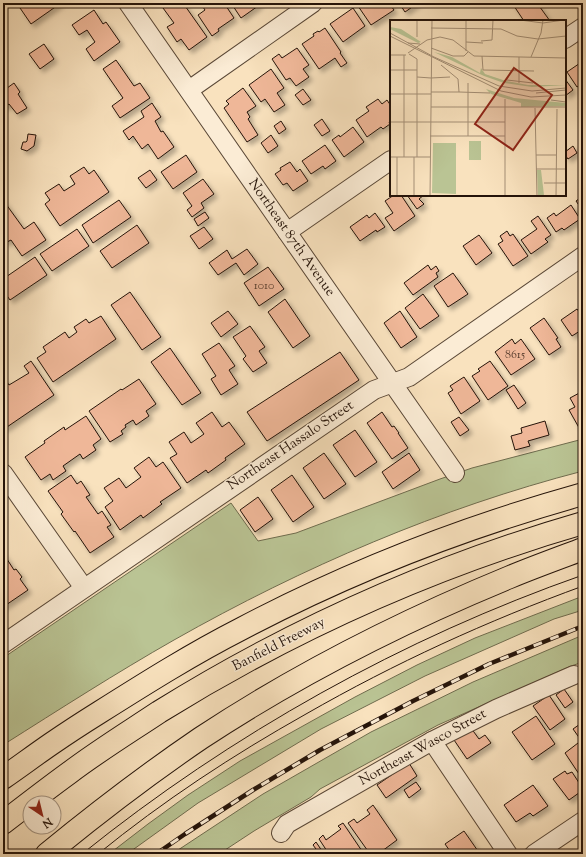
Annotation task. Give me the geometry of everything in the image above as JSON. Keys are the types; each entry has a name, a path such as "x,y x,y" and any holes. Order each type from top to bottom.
{"highway":[{"path":"3,778 51,743 143,684 234,633 289,605 377,565 444,539 503,518 583,494"},
{"name":"Banfield Freeway","path":"3,823 69,772 113,742 159,712 261,653 344,612 407,585 503,548 553,531 583,523"},
{"path":"47,854 99,812 195,742 324,665 388,632 463,597 511,576 583,549"}],"street":[{"name":"Northeast 87th Avenue","path":"128,3 286,232 455,472"},
{"path":"189,90 313,3"},
{"path":"566,39 583,27"},
{"path":"286,232 390,161"},
{"name":"Northeast Hassalo Street","path":"3,644 374,390 409,378 583,256"},
{"path":"3,473 84,588"},
{"name":"Northeast Wasco Street","path":"281,833 287,824 432,741 496,709 574,675"},
{"path":"432,741 508,854"},
{"path":"534,854 583,821"}],"green space":[{"path":"583,439 583,471 530,486 425,521 322,564 223,613 174,640 109,678 3,745 3,658 231,503 258,541 296,533 472,468"},
{"path":"583,596 583,610 554,619 425,676 321,729 198,803 127,854 109,854 188,795 240,761 355,697 417,665 475,638"},
{"path":"583,635 583,662 438,725 320,789 311,797 219,854 172,854 263,794 371,732 473,682"}],"building":[{"path":"28,3 61,3 31,24 20,8"},
{"path":"171,3 183,3 207,37 189,50 181,39 177,42 167,27 174,23 163,8"},
{"path":"208,3 212,3 214,5 217,3 224,3 234,18 218,29 219,31 212,36 198,15 205,10 203,7"},
{"path":"231,3 261,3 241,18"},
{"path":"363,3 389,3 394,10 371,25 358,6"},
{"path":"399,3 418,3 405,12"},
{"path":"512,3 537,3 549,20 523,20"},
{"path":"353,8 365,26 343,42 330,24"},
{"path":"94,10 103,24 106,22 120,42 94,61 86,49 95,42 87,30 79,35 72,25"},
{"path":"325,28 347,63 341,67 335,58 319,69 302,44 314,36 313,34"},
{"path":"44,44 54,59 40,69 29,54"},
{"path":"297,48 309,65 303,69 309,77 296,86 290,78 286,80 272,59 279,54 282,58"},
{"path":"116,60 134,86 140,83 150,98 120,118 112,106 123,98 103,69"},
{"path":"583,61 583,83 577,87 567,72"},
{"path":"271,69 284,88 277,93 285,105 274,112 265,99 261,102 249,85"},
{"path":"566,80 573,90 566,95"},
{"path":"14,83 20,92 18,94 27,108 17,114 9,104 4,107 3,105 3,91"},
{"path":"243,88 256,106 247,112 250,117 248,119 258,135 247,142 224,108 229,104 226,101"},
{"path":"303,89 311,100 303,105 295,95"},
{"path":"378,99 382,104 387,100 390,104 390,124 383,129 381,127 367,137 356,120 369,111 366,107"},
{"path":"152,103 161,117 155,121 161,132 163,131 174,147 158,159 148,144 142,149 133,136 129,140 123,131 144,117 141,111"},
{"path":"322,119 330,131 322,136 314,125"},
{"path":"281,121 286,129 279,134 274,126"},
{"path":"353,127 364,142 344,157 332,140 339,135 340,137"},
{"path":"28,134 36,135 34,146 27,151 21,149 23,142 27,141"},
{"path":"271,135 278,146 268,153 261,143"},
{"path":"325,145 336,161 325,169 323,166 311,174 302,161"},
{"path":"573,146 577,153 568,159 566,156 566,151"},
{"path":"186,155 197,172 173,189 161,172"},
{"path":"290,162 297,172 300,169 308,181 293,191 287,183 283,185 275,174 281,170 280,168"},
{"path":"84,167 89,174 94,170 109,192 60,226 45,204 50,200 45,193 59,184 64,191 75,184 70,176"},
{"path":"150,170 157,180 146,188 138,178"},
{"path":"203,179 214,194 201,203 204,208 192,217 187,210 192,206 183,193"},
{"path":"392,196 402,196 415,216 394,231 385,218 393,213 385,201"},
{"path":"408,196 423,196 419,199 424,204 417,209"},
{"path":"583,196 583,211 576,201"},
{"path":"3,200 24,229 34,222 46,240 22,256 11,240 5,243 3,240"},
{"path":"119,200 131,217 93,243 82,225"},
{"path":"571,205 580,219 564,230 562,228 556,232 547,218 554,213 556,216"},
{"path":"205,212 209,218 198,226 194,219"},
{"path":"375,213 385,227 377,232 376,230 360,241 350,227 367,215 369,218"},
{"path":"538,216 551,235 545,239 548,242 531,254 521,240 537,229 531,221"},
{"path":"137,225 149,243 112,268 100,251"},
{"path":"204,227 213,239 199,249 190,236"},
{"path":"77,229 89,246 52,271 40,254"},
{"path":"507,231 510,236 513,234 528,256 513,266 498,244 503,241 500,236"},
{"path":"479,235 492,253 476,265 463,246"},
{"path":"247,249 258,264 244,275 236,263 218,275 209,263 227,250 232,259"},
{"path":"35,257 47,275 10,300 3,290 3,279"},
{"path":"428,265 431,270 436,266 439,271 436,273 438,277 413,295 404,283"},
{"path":"268,267 284,289 259,306 244,283"},
{"path":"453,273 468,294 448,307 434,286"},
{"path":"130,292 161,337 142,350 111,305"},
{"path":"423,294 439,316 420,329 405,308"},
{"path":"285,299 310,336 293,348 268,312"},
{"path":"577,309 583,317 583,329 572,336 561,320"},
{"path":"228,311 238,324 221,337 211,323"},
{"path":"400,311 417,337 401,348 384,323"},
{"path":"101,316 116,339 53,382 37,358 46,352 43,347 65,332 69,338 77,332 74,327 86,319 89,323"},
{"path":"544,318 558,338 556,339 561,347 549,355 530,328"},
{"path":"250,326 265,347 259,351 267,363 253,372 243,359 246,356 233,337"},
{"path":"512,339 515,344 521,339 535,359 511,375 495,352"},
{"path":"219,343 235,366 229,370 238,384 221,395 211,379 216,376 202,354"},
{"path":"170,348 201,393 182,405 151,362"},
{"path":"340,352 359,380 267,441 247,412"},
{"path":"31,361 54,395 4,429 3,381 5,379 9,385 29,373 24,366"},
{"path":"490,361 508,386 488,400 472,376 480,371 478,369"},
{"path":"464,377 480,401 461,414 448,393 453,390 450,386"},
{"path":"139,379 156,404 146,411 149,416 136,425 133,420 125,425 126,427 121,431 123,434 110,442 89,411 121,389 122,390"},
{"path":"514,385 526,403 518,409 506,390"},
{"path":"583,391 582,433 569,410 575,407 570,398"},
{"path":"212,412 222,427 229,422 245,444 225,458 226,460 208,473 206,470 187,483 170,458 177,454 169,442 184,432 191,443 204,434 196,423"},
{"path":"382,412 392,427 394,426 408,448 392,459 367,423"},
{"path":"86,416 101,439 93,445 96,450 83,459 80,454 63,466 66,471 53,480 50,474 41,480 25,457 64,427 65,430"},
{"path":"459,417 469,430 460,436 451,422"},
{"path":"545,421 549,435 528,441 530,446 515,450 511,436 522,433 521,428"},
{"path":"355,430 377,462 355,477 333,445"},
{"path":"324,453 346,484 324,499 303,468"},
{"path":"409,453 420,470 393,489 382,472"},
{"path":"149,457 156,467 163,462 181,488 160,502 162,504 143,518 141,515 120,530 105,507 113,501 104,488 119,478 126,488 141,477 134,468"},
{"path":"71,475 77,484 81,481 90,495 86,497 98,514 102,511 111,525 107,527 114,537 90,553 61,514 63,512 48,491"},
{"path":"292,475 314,507 293,522 271,490"},
{"path":"258,497 273,519 255,532 240,510"},
{"path":"3,553 14,570 16,569 22,577 20,579 28,590 3,607"},
{"path":"564,689 573,702 565,708 556,695"},
{"path":"549,695 565,719 550,730 533,706"},
{"path":"536,716 555,744 532,760 512,732"},
{"path":"583,722 583,743 573,729"},
{"path":"471,728 479,739 485,735 491,743 467,759 454,740"},
{"path":"578,743 583,749 583,771 579,774 565,753"},
{"path":"409,763 417,776 386,798 377,785"},
{"path":"565,771 567,774 572,772 583,789 569,800 553,779"},
{"path":"416,782 421,789 409,798 404,790"},
{"path":"533,785 548,806 533,816 530,813 516,822 504,805"},
{"path":"373,805 397,840 378,854 370,854 348,823 354,819 357,823 370,814 367,810"},
{"path":"343,823 364,854 329,854 319,839 323,835 326,840 341,829 338,826"},
{"path":"464,831 480,854 452,854 445,844"},
{"path":"316,842 324,854 308,854 316,849 313,845"}],"tram line":[{"path":"82,854 139,810 198,769 321,693 385,659 450,628 516,600 583,575"},
{"path":"98,854 173,797 225,762 340,695 407,660 477,628 583,586"}],"railway":[{"path":"156,854 253,790 320,750 413,701 489,664 583,626"}]}
